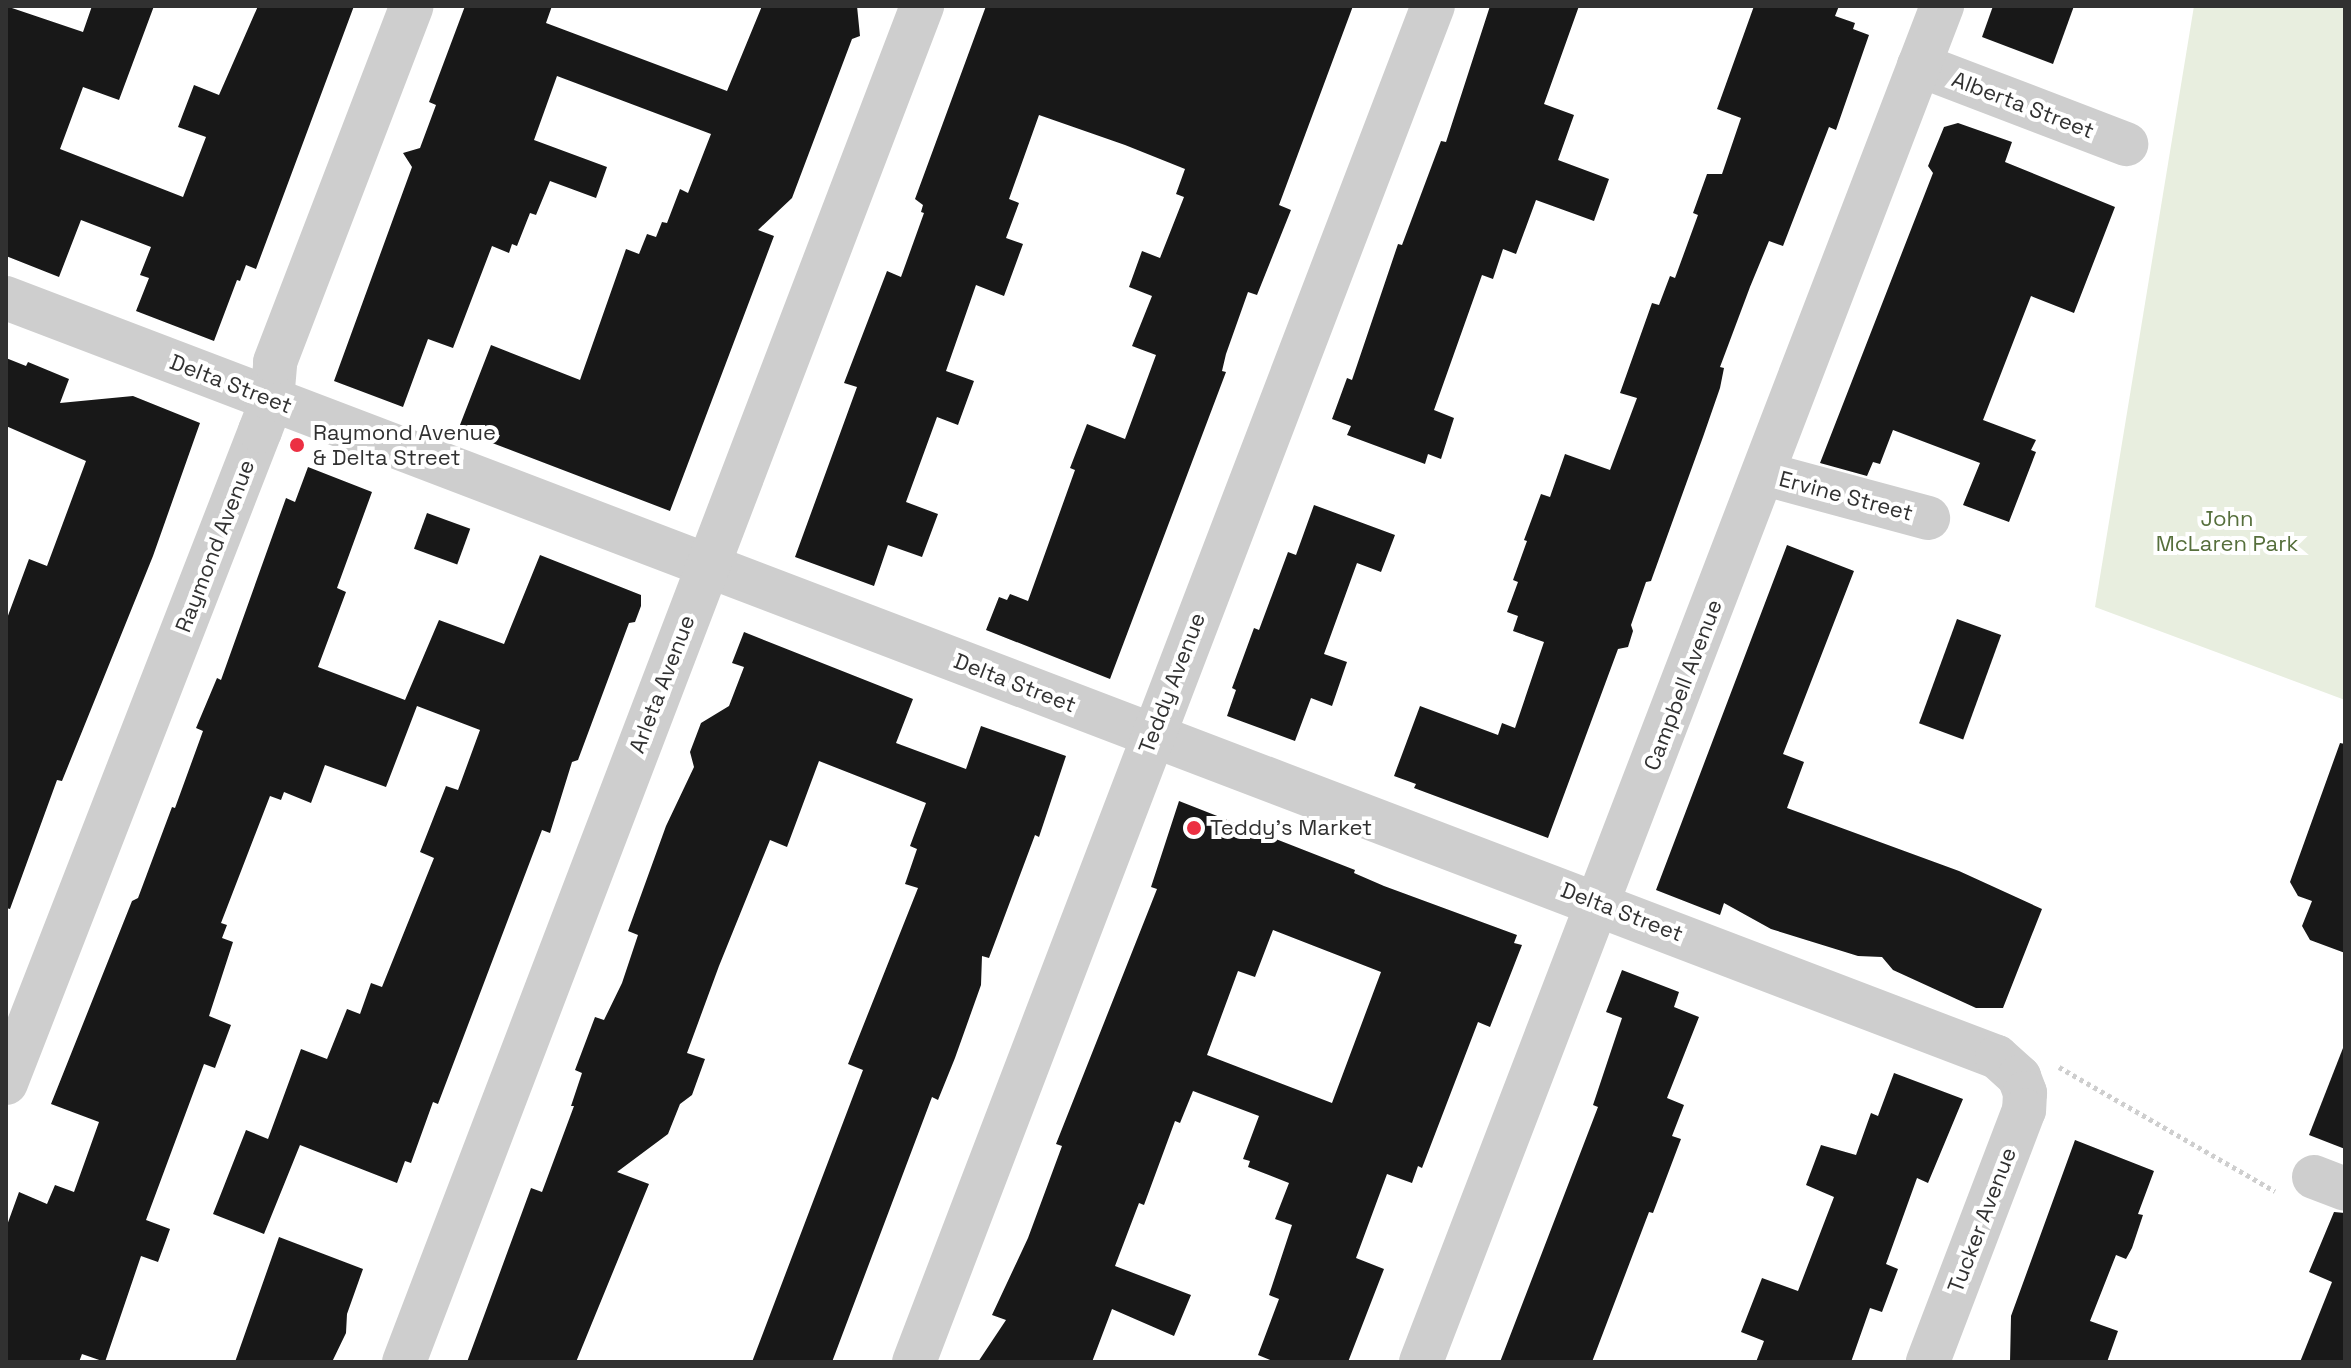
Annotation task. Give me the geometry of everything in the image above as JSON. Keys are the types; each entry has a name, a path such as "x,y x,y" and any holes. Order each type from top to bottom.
{"street":[{"name":"Raymond Avenue","path":"6,1083 272,400 275,362 412,6"},
{"name":"Arleta Avenue","path":"404,1362 922,6"},
{"name":"Teddy Avenue","path":"914,1362 1151,735 1433,6"},
{"name":"Campbell Avenue","path":"1421,1362 1765,474 1942,6"},
{"name":"Alberta Street","path":"1919,65 2126,144"},
{"name":"Delta Street","path":"6,298 1997,1057 2019,1077"},
{"name":"Ervine Street","path":"1765,474 1928,518"},
{"name":"Tucker Avenue","path":"1928,1362 2024,1110 2025,1093 2019,1077"}],"path":[{"path":"2071,1071 2312,1186"}],"green space":[{"name":"John McLaren Park","path":"2194,6 2345,6 2345,700 2095,607"}],"building":[{"path":"6,6 83,32 92,6 154,6 119,100 83,87 60,149 183,197 206,137 178,127 194,85 219,95 258,6 354,6 256,269 246,265 240,281 237,280 214,341 136,311 149,278 140,275 151,247 81,220 59,277 6,256"},
{"path":"465,6 552,6 546,23 727,91 762,6 857,6 860,36 852,39 792,198 758,230 774,236 670,511 458,430 491,345 580,380 626,249 639,254 647,234 656,237 662,222 667,223 680,189 688,193 711,134 557,76 534,140 607,167 596,198 550,181 536,215 530,213 517,246 512,244 509,253 492,246 453,348 428,339 403,407 334,381 412,167 403,153 420,148 436,105 429,102"},
{"path":"986,6 1353,6 1279,205 1291,210 1257,295 1248,292 1226,354 1222,371 1226,372 1110,679 986,630 999,597 1007,600 1010,594 1028,601 1075,470 1070,468 1087,424 1125,439 1156,355 1132,346 1152,296 1129,287 1142,251 1160,258 1184,197 1176,194 1185,169 1125,145 1039,115 1009,199 1019,203 1006,238 1023,244 1004,296 976,285 946,371 974,381 958,425 937,417 906,502 938,514 922,557 888,545 874,586 795,557 857,387 844,383 887,271 901,277 924,213 921,212 923,205 915,199"},
{"path":"1490,6 1579,6 1544,104 1574,115 1558,160 1609,179 1594,221 1536,200 1516,254 1503,249 1493,279 1482,275 1434,410 1454,418 1441,459 1428,454 1425,464 1347,435 1351,426 1332,419 1347,378 1352,380 1398,244 1402,245 1441,141 1446,142"},
{"path":"1754,6 1839,6 1835,16 1855,23 1853,29 1869,35 1836,130 1829,127 1783,246 1769,241 1750,287 1720,367 1724,368 1720,388 1703,437 1651,581 1646,582 1631,625 1633,631 1628,647 1618,649 1548,838 1414,788 1416,784 1394,776 1420,706 1498,735 1502,723 1515,728 1544,642 1513,631 1518,616 1507,612 1518,582 1513,580 1527,541 1524,540 1541,494 1550,497 1565,454 1610,470 1637,398 1620,393 1652,303 1659,305 1670,276 1675,278 1698,215 1693,213 1707,174 1722,174 1741,118 1717,109"},
{"path":"1993,6 2074,6 2053,64 1982,37"},
{"path":"1958,123 2012,142 2005,162 2115,207 2074,313 2031,296 1983,420 2036,440 2031,450 2036,452 2009,522 1963,505 1980,463 1893,430 1880,464 1873,462 1867,476 1820,463 1933,173 1928,166 1944,127"},
{"path":"6,358 26,366 28,362 69,379 60,403 133,396 200,423 153,556 62,781 57,780 10,909 6,908 6,621 29,559 47,566 86,461 6,426"},
{"path":"308,467 372,492 337,588 346,592 318,667 405,700 439,620 504,644 540,555 641,595 641,606 635,622 629,623 578,760 572,762 550,833 542,830 438,1104 433,1102 411,1163 405,1161 397,1183 300,1145 264,1234 213,1214 246,1130 268,1139 301,1049 327,1059 347,1009 360,1014 371,983 382,987 434,858 420,852 446,786 458,790 480,730 417,706 386,787 325,765 311,803 284,792 281,800 270,796 221,923 227,925 222,938 233,942 209,1016 231,1025 215,1068 204,1064 146,1220 170,1229 158,1262 141,1256 105,1362 82,1354 79,1362 6,1362 6,1228 19,1192 47,1204 55,1185 74,1192 99,1122 51,1104 132,901 138,898 172,807 175,808 203,731 196,728 217,678 221,680 286,498 295,502"},
{"path":"1314,505 1395,535 1381,572 1357,563 1324,654 1347,662 1332,706 1311,698 1295,741 1227,716 1236,690 1232,688 1254,628 1259,630 1288,552 1296,555"},
{"path":"427,513 470,529 457,564 414,549"},
{"path":"1787,545 1854,571 1783,754 1804,762 1787,808 1959,871 2042,909 2003,1008 1976,1008 1893,970 1882,957 1858,956 1771,929 1724,903 1720,915 1656,890"},
{"path":"1957,619 2001,635 1963,739 1919,723"},
{"path":"744,632 913,699 896,743 966,769 981,726 1066,756 1039,837 1035,835 989,958 982,956 981,985 955,1058 938,1100 932,1097 832,1362 752,1362 863,1070 848,1064 918,888 905,884 917,849 910,846 926,803 819,761 787,847 770,840 719,966 687,1053 705,1059 692,1095 680,1104 668,1134 617,1172 649,1184 576,1362 467,1362 531,1188 542,1192 574,1106 571,1106 582,1073 575,1070 595,1017 604,1020 622,983 638,935 628,931 666,826 694,767 690,752 701,723 729,706 744,667 732,663"},
{"path":"2340,743 2345,744 2345,953 2310,940 2302,926 2312,901 2298,896 2290,882"},
{"path":"1179,801 1355,870 1354,873 1384,886 1517,935 1514,943 1522,945 1490,1027 1478,1022 1422,1168 1418,1166 1412,1183 1387,1174 1356,1258 1384,1269 1348,1362 1275,1362 1258,1355 1279,1299 1269,1295 1292,1225 1275,1219 1289,1183 1248,1167 1250,1161 1243,1159 1259,1116 1193,1091 1180,1123 1175,1121 1144,1205 1139,1203 1115,1266 1191,1295 1174,1336 1112,1309 1092,1362 978,1362 1006,1320 992,1315 1028,1238 1062,1146 1056,1144 1157,889 1151,887","holes":["1273,930 1381,972 1332,1103 1207,1055 1238,971 1255,977"]},
{"path":"1622,970 1679,992 1674,1007 1699,1017 1667,1098 1684,1105 1672,1136 1681,1139 1653,1213 1649,1212 1592,1362 1500,1362 1598,1107 1593,1105 1622,1018 1606,1012"},
{"path":"2345,1048 2345,1149 2309,1135"},
{"path":"1894,1073 1963,1099 1928,1183 1917,1178 1886,1264 1898,1269 1882,1312 1870,1308 1851,1362 1756,1362 1764,1341 1741,1332 1762,1278 1798,1291 1834,1197 1806,1185 1821,1145 1856,1155 1871,1113 1878,1116"},
{"path":"2075,1140 2154,1171 2138,1214 2143,1215 2132,1248 2126,1259 2116,1255 2090,1321 2118,1331 2107,1362 2010,1362 2011,1316"},
{"path":"2334,1212 2345,1213 2345,1362 2300,1362 2332,1282 2309,1272"},
{"path":"279,1237 363,1269 347,1314 346,1333 332,1362 235,1362"}],"place":[{"name":"Raymond Avenue & Delta Street","path":"297,445"},
{"name":"Teddy's Market","path":"1194,828"}]}
